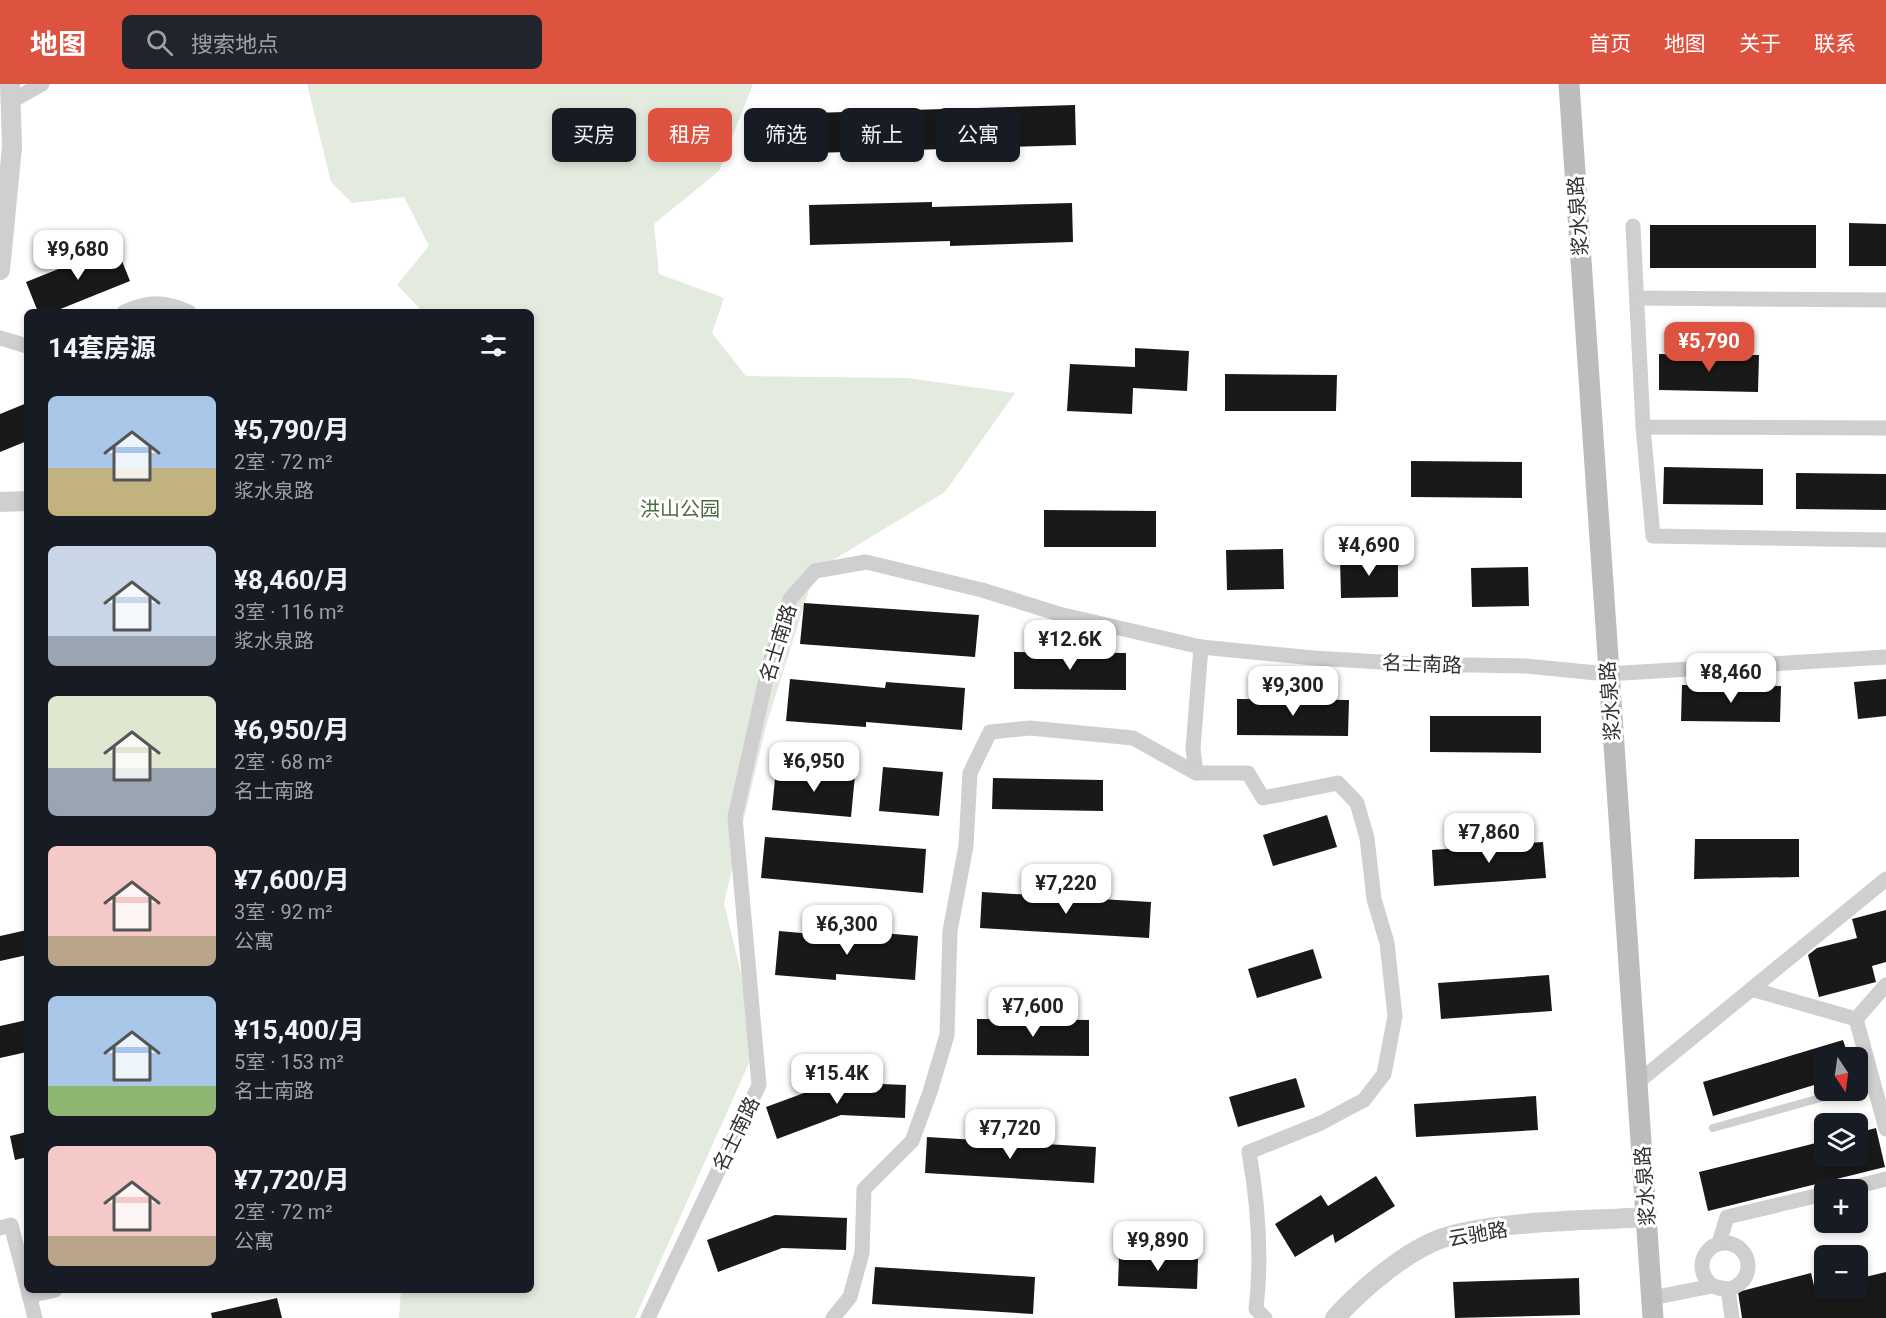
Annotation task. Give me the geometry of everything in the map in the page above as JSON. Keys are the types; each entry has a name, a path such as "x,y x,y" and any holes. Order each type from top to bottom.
{"main road":[{"name":"浆水泉路","path":"1569,84 1653,1308"}],"street":[{"path":"0,270 4,201 12,147 10,93 42,84"},
{"path":"1633,226 1643,427 1653,536 1886,540"},
{"path":"1637,298 1886,300"},
{"path":"133,309 155,302 169,303 182,309"},
{"path":"0,338 24,345"},
{"path":"1643,427 1886,428"},
{"path":"0,502 24,501"},
{"name":"名士南路","path":"648,1318 759,1086 735,817 769,666 790,599 815,571 866,562 982,591 1059,614 1201,647 1314,658 1414,664 1526,666 1608,674 1886,657"},
{"path":"1196,773 1193,749 1201,647"},
{"path":"833,1318 850,1297 862,1253 864,1189 912,1141 947,1035 950,931 966,846 970,773 990,732 1030,728 1133,738 1196,773 1248,773 1263,798 1338,783 1357,803 1367,838 1374,899 1387,943 1395,1016 1384,1074 1364,1100 1321,1123 1249,1152 1255,1187 1260,1277 1256,1309 1265,1318"},
{"path":"1638,1082 1886,879"},
{"path":"1856,1019 1886,985"},
{"path":"1751,989 1856,1019"},
{"path":"1856,1019 1874,1084 1882,1099 1886,1129"},
{"path":"1868,1184 1886,1179"},
{"path":"1732,1318 1720,1287 1703,1274 1702,1258 1706,1252 1719,1243 1727,1217 1814,1196"},
{"name":"云驰路","path":"1335,1318 1356,1296 1399,1262 1445,1238 1501,1228 1648,1217"},
{"path":"0,1228 11,1225 24,1275"},
{"path":"1653,1308 1720,1287 1735,1287 1746,1276 1748,1261 1740,1248 1734,1244 1719,1243"},
{"path":"29,1293 35,1318"}],"lane":[{"path":"1868,1085 1874,1084"},
{"path":"1713,1128 1814,1100"}],"green space":[{"name":"洪山公园","path":"307,84 753,84 732,138 732,108 648,108 648,162 723,162 719,171 654,224 659,274 724,298 712,333 746,376 907,378 1015,393 945,492 815,571 766,726 724,903 758,1043 635,1318 399,1318 401,1293 534,1293 534,309 420,309 397,285 429,246 404,197 352,203 331,182"}],"building":[{"path":"1075,105 1076,145 1020,147 1020,108 976,108"},
{"path":"936,109 936,149 924,150 924,110"},
{"path":"840,112 840,152 828,153 828,113"},
{"path":"932,202 932,207 1072,203 1073,242 950,246 950,241 810,245 809,205"},
{"path":"1849,223 1886,224 1886,266 1849,266"},
{"path":"1650,225 1816,225 1816,268 1650,268"},
{"path":"116,246 130,281 60,309 37,309 26,282"},
{"path":"1135,348 1189,351 1187,391 1133,388 1132,414 1067,411 1070,364 1135,367"},
{"path":"1659,354 1759,355 1758,392 1659,390"},
{"path":"1225,374 1337,375 1336,411 1225,411"},
{"path":"24,404 24,442 0,452 0,414"},
{"path":"1411,461 1522,462 1522,498 1411,497"},
{"path":"1664,467 1763,469 1763,505 1663,504"},
{"path":"1796,473 1886,474 1886,510 1796,509"},
{"path":"1044,510 1156,511 1156,547 1044,547"},
{"path":"1283,549 1284,589 1227,590 1226,550"},
{"path":"1398,557 1398,597 1341,598 1340,558"},
{"path":"1528,567 1529,606 1472,607 1471,568"},
{"path":"804,603 979,615 975,657 800,644"},
{"path":"1014,652 1126,653 1126,690 1014,689"},
{"path":"790,679 885,688 886,682 965,688 962,730 866,722 866,727 786,721"},
{"path":"1886,679 1886,716 1858,719 1854,682"},
{"path":"1682,685 1781,686 1780,722 1681,721"},
{"path":"1237,699 1349,700 1348,736 1237,735"},
{"path":"1430,716 1541,716 1541,753 1430,752"},
{"path":"883,767 943,772 939,816 879,811"},
{"path":"776,768 855,775 851,817 772,810"},
{"path":"993,778 1103,780 1103,811 992,809"},
{"path":"1327,815 1337,847 1273,866 1263,835"},
{"path":"765,837 926,849 923,893 761,878"},
{"path":"1695,839 1799,839 1799,877 1694,879"},
{"path":"1543,842 1546,878 1434,886 1432,850"},
{"path":"982,892 1151,902 1149,938 980,928"},
{"path":"1886,910 1886,962 1872,966 1876,982 1819,997 1808,955 1817,948 1857,938 1852,919"},
{"path":"24,931 24,956 0,961 0,936"},
{"path":"779,931 858,938 858,931 918,936 915,980 836,974 836,980 775,975"},
{"path":"1313,949 1322,978 1257,998 1248,969"},
{"path":"1549,975 1552,1011 1441,1019 1438,983"},
{"path":"977,1019 1089,1020 1089,1056 977,1055"},
{"path":"24,1021 24,1053 0,1058 0,1026"},
{"path":"1843,1040 1845,1047 1820,1047"},
{"path":"1814,1049 1814,1085 1713,1116 1703,1082"},
{"path":"1296,1078 1305,1107 1238,1127 1229,1097"},
{"path":"834,1082 906,1085 905,1118 841,1115 777,1139 766,1107"},
{"path":"1536,1096 1538,1130 1416,1137 1414,1104"},
{"path":"1876,1128 1885,1167 1837,1179 1814,1179 1814,1185 1708,1211 1699,1172 1814,1143 1814,1167 1868,1167 1868,1130"},
{"path":"24,1133 24,1158 15,1160 10,1136"},
{"path":"927,1137 1096,1147 1094,1183 925,1173"},
{"path":"1376,1176 1395,1206 1335,1243 1333,1234 1295,1257 1275,1224 1321,1195 1328,1206"},
{"path":"775,1215 847,1218 846,1250 782,1248 718,1272 707,1240"},
{"path":"1119,1256 1198,1259 1197,1289 1118,1286"},
{"path":"875,1267 1035,1277 1033,1314 872,1304"},
{"path":"1886,1272 1886,1318 1742,1318 1738,1292 1811,1273 1814,1299 1868,1299 1868,1276"},
{"path":"1579,1278 1580,1315 1455,1318 1453,1282"},
{"path":"277,1298 282,1318 212,1318 211,1313"}]}
